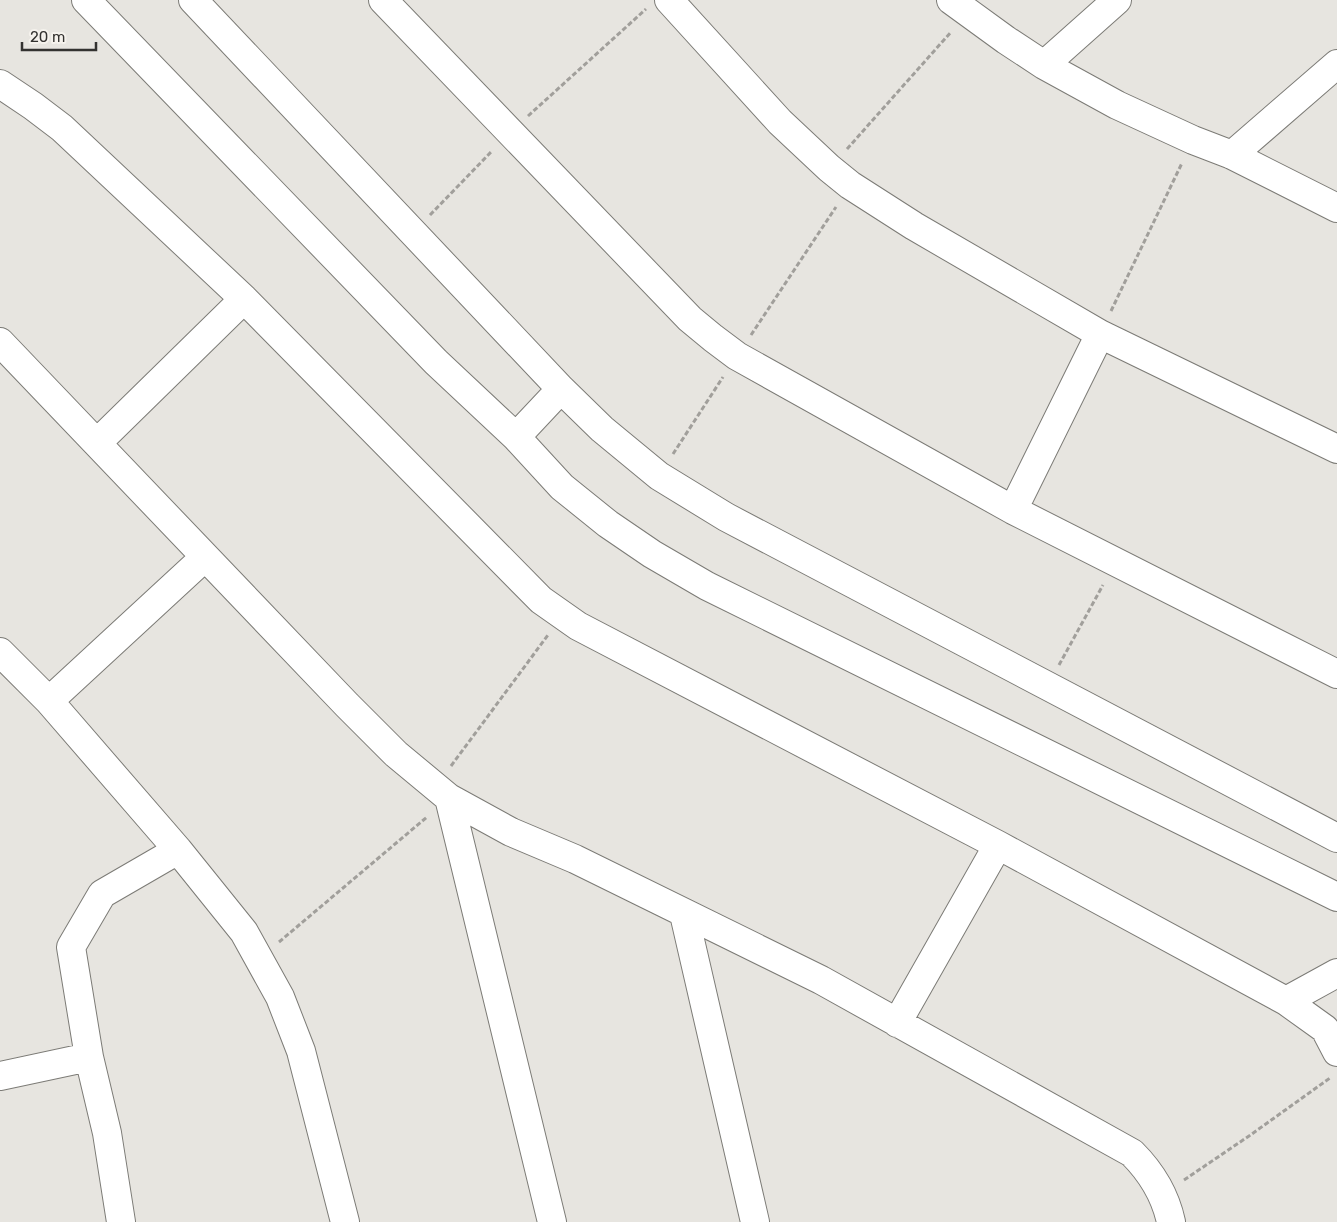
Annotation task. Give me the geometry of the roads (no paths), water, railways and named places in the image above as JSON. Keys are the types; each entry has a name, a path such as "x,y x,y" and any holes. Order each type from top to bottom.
{"street":[{"path":"86,0 436,362 516,437 562,487 608,524 652,554 707,586 1337,897"},
{"path":"193,0 561,389 602,429 659,476 780,546 1337,838"},
{"path":"382,0 690,319 737,356 1012,510 1337,674"},
{"path":"669,0 780,122 850,185 914,226 1100,334 1337,449"},
{"path":"1044,65 1117,0"},
{"path":"960,7 1044,65 1117,106 1192,140 1232,155 1337,208"},
{"path":"1232,155 1337,64"},
{"path":"0,84 62,128 244,299 541,600 562,616 998,845 1286,1001 1325,1029 1337,1052"},
{"path":"97,443 244,299"},
{"path":"1012,510 1100,334"},
{"path":"0,342 346,705 396,754 442,793 511,832 575,859 820,980 1132,1153 1147,1168 1165,1214"},
{"path":"516,437 561,389"},
{"path":"49,701 205,557"},
{"path":"0,652 49,701 178,850 244,932 280,997 302,1051 346,1222"},
{"path":"442,793 552,1222"},
{"path":"897,1023 998,845"},
{"path":"121,1222 107,1133 89,1057 71,947 102,894 178,850"},
{"path":"684,914 755,1222"},
{"path":"1286,1001 1337,973"},
{"path":"0,1076 89,1057"}]}
